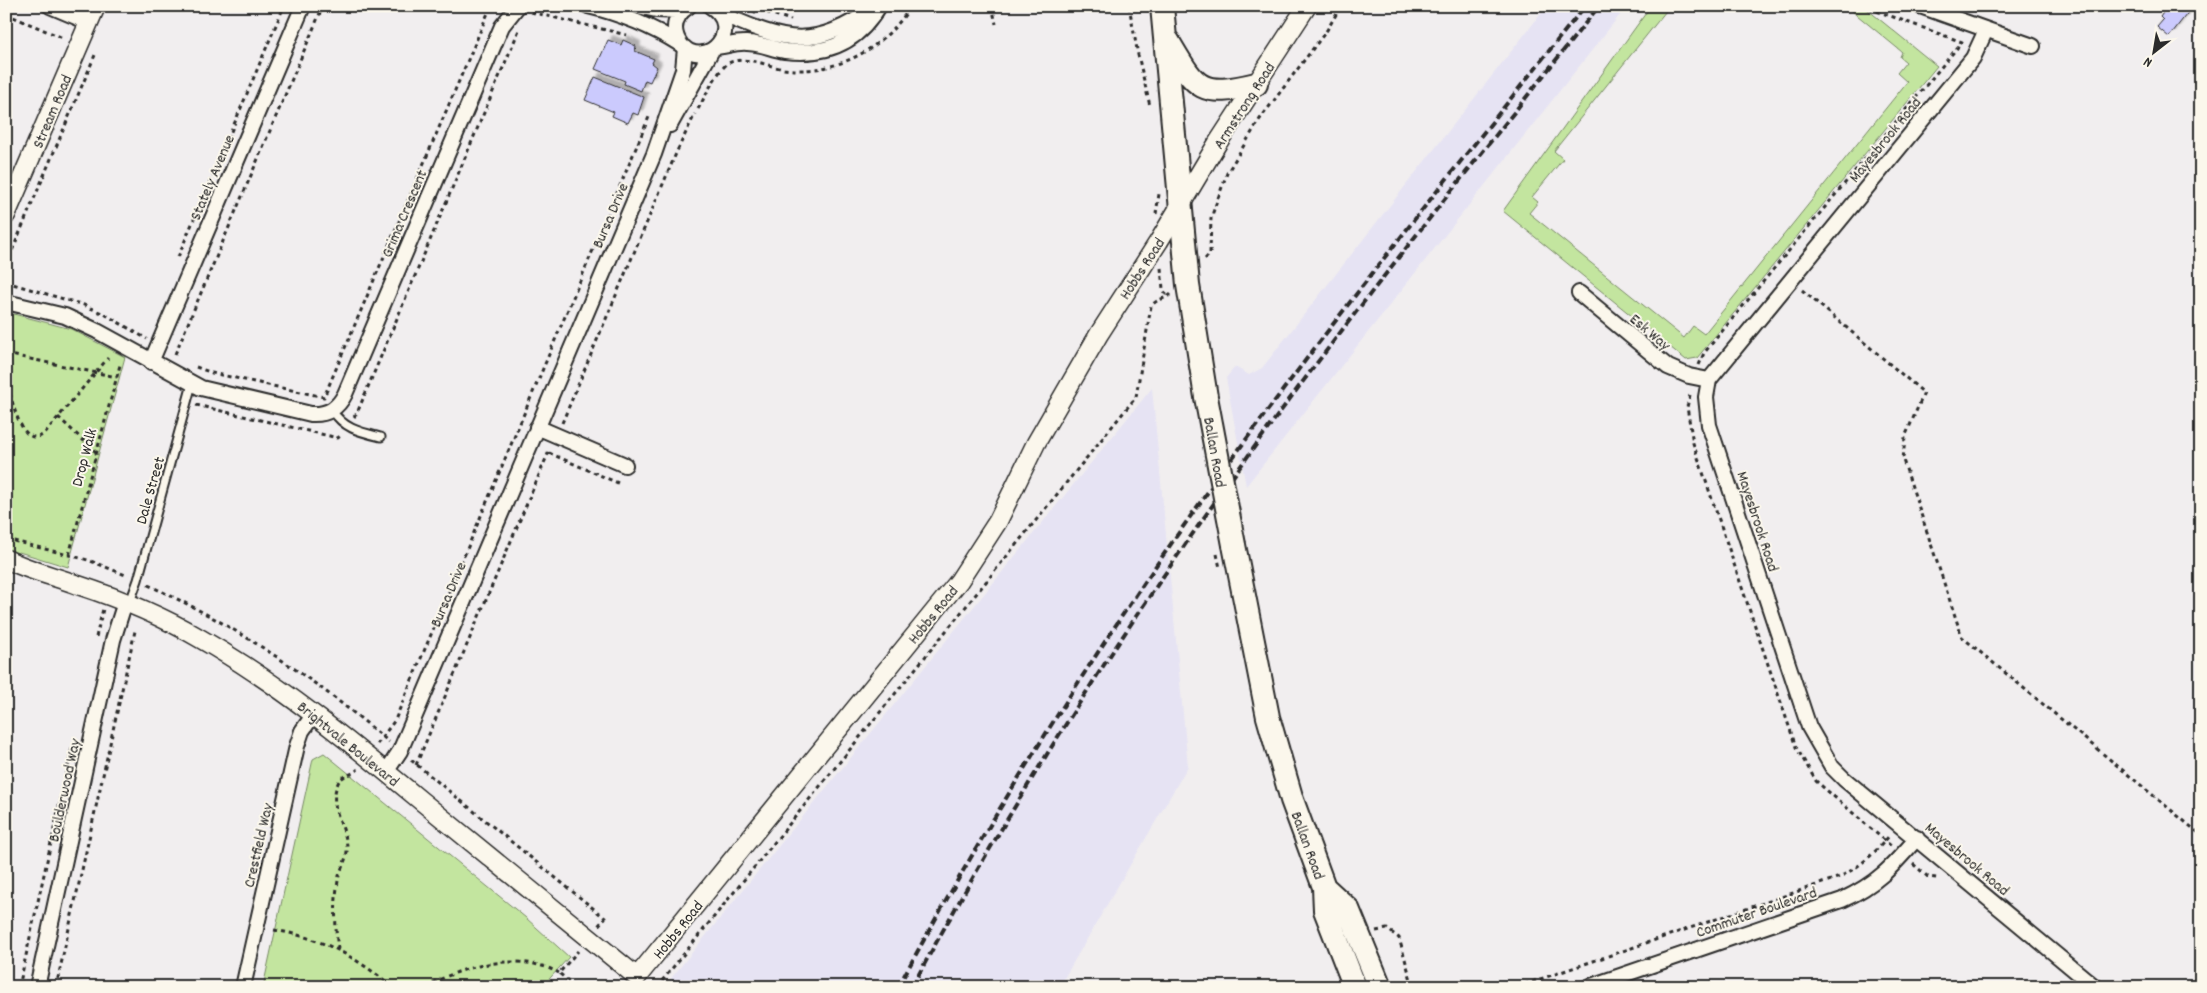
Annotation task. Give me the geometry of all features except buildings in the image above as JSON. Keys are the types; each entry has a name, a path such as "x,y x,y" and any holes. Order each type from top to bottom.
{"main road":[{"name":"Ballan Road","path":"1162,6 1188,275 1206,397 1234,545 1268,717 1292,800 1324,886 1325,910 1355,987"},
{"path":"1164,34 1188,76 1198,84 1219,91 1256,84"},
{"name":"Ballan Road","path":"1324,886 1348,909 1380,987"}],"street":[{"path":"50,6 92,14"},
{"name":"Stately Avenue","path":"151,362 303,6"},
{"path":"588,6 653,27 682,46 701,53 746,43 783,51 825,50 861,32 870,23 878,6"},
{"path":"638,6 656,10 686,8"},
{"path":"715,9 774,35 792,38 812,38 830,34 849,26 878,6"},
{"name":"Armstrong Road","path":"1180,205 1306,6"},
{"path":"1920,6 2033,46"},
{"name":"Grima Crescent","path":"332,410 345,394 502,26 512,7"},
{"name":"Bursa Drive","path":"386,772 400,751 654,154 683,70 682,46 675,30 676,23 686,8"},
{"name":"Bursa Drive","path":"654,154 714,49 721,41 725,27 715,9"},
{"name":"Stream Road","path":"6,216 92,14"},
{"name":"Mayesbrook Road","path":"1986,30 1973,58 1790,281 1703,379 1709,425 1810,727 1832,767 1844,779 2095,987"},
{"name":"Hobbs Road","path":"633,982 960,581 998,521 1036,443 1068,387 1180,205"},
{"name":"Esk Way","path":"1578,293 1668,367 1703,379"},
{"path":"6,302 65,316 97,331 192,384 312,414 325,414 332,410"},
{"path":"537,427 625,465"},
{"name":"Brightvale Boulevard","path":"6,559 25,568 106,594 127,603 200,638 250,668 368,756 633,982"},
{"name":"Brightvale Boulevard","path":"6,566 25,568"},
{"name":"Boulderwood Way","path":"37,987 114,640 127,603"},
{"name":"Crestfield Way","path":"243,987 297,746 302,732 314,714"},
{"name":"Commuter Boulevard","path":"1588,987 1842,900 1866,889 1917,838"}],"lane":[{"name":"Dale Street","path":"127,603 138,580 192,384"},
{"path":"332,410 338,420 351,430 380,437"}],"path":[{"path":"175,263 284,6"},
{"path":"175,354 323,6"},
{"path":"193,366 212,373 324,397 491,6"},
{"path":"751,6 756,9"},
{"path":"416,765 677,151 723,66 732,61 746,61 784,69 808,70 828,68 853,59 869,50 894,29 911,6"},
{"path":"992,6 996,24"},
{"path":"1129,6 1152,114"},
{"path":"1160,186 1155,209 1163,289 1168,297 1210,254 1211,218 1227,173 1260,118 1327,30 1341,6"},
{"path":"1863,6 1962,42 1704,353 1700,360 1703,379 1687,407 1693,444 1796,747 1816,781 1928,877 1935,876 1942,882"},
{"path":"512,7 634,37"},
{"path":"6,14 64,38"},
{"path":"6,265 97,50"},
{"path":"338,949 337,889 347,847 335,806 336,791 340,778 353,774 395,720 652,109"},
{"path":"1790,281 1924,393 1905,437 1903,460 1962,637 2201,835"},
{"path":"6,282 59,296 84,305 106,315 180,358"},
{"path":"136,353 148,328"},
{"path":"6,354 117,377"},
{"path":"6,378 22,428 27,435 35,438 41,436 108,358"},
{"name":"Drop Walk","path":"69,556 120,365"},
{"path":"58,417 97,453"},
{"path":"549,453 618,482"},
{"path":"94,647 112,569"},
{"path":"56,987 135,631"},
{"path":"20,987 73,744"},
{"path":"1517,987 1837,878 1860,866 1899,824"},
{"path":"274,930 310,937 338,949 365,965 393,987"},
{"path":"426,987 461,971 513,962 538,964 558,973"}],"shaded area":[{"path":"1547,6 1627,6 1246,486 1226,378 1235,367 1249,375 1262,368"},
{"path":"1152,388 1188,766 1059,987 664,987"}],"green space":[{"path":"1651,6 1670,6 1554,151 1563,159 1532,197 1538,202 1529,213 1684,338 1693,326 1704,334 1907,82 1897,73 1906,62 1900,57 1902,52 1846,6 1860,6 1868,10 1937,66 1697,358 1686,360 1503,211"},
{"path":"6,312 71,329 125,357 68,567 19,552 12,555 6,553"},
{"path":"324,753 526,918 569,957 542,987 263,987 313,759"}],"railway":[{"path":"898,987 998,812 1068,698 1180,531 1328,331 1585,6"},
{"path":"912,987 997,836 1042,762 1136,616 1185,545 1286,404 1363,303 1599,6"}]}
